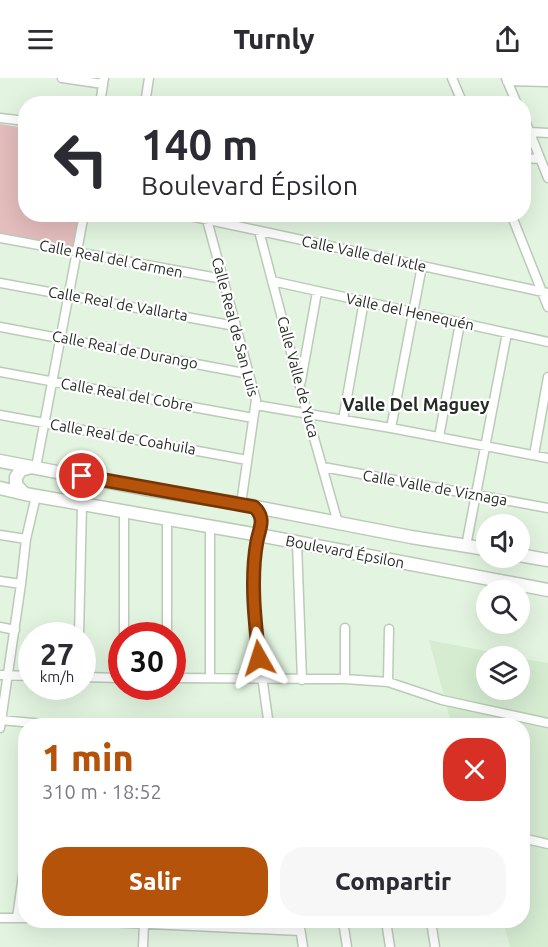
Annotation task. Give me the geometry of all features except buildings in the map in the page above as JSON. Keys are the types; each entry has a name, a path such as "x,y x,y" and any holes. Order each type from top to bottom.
{"street":[{"path":"62,78 104,81 101,96"},
{"path":"146,96 149,78"},
{"path":"452,78 460,96"},
{"path":"514,96 507,80 548,82"},
{"path":"0,118 18,120"},
{"path":"531,132 548,133"},
{"path":"531,135 548,178"},
{"path":"531,158 540,159"},
{"path":"18,724 0,723 4,675 15,630 30,495 16,485 15,477 21,470 34,467 45,423 83,222"},
{"name":"Calle Real de San Luis","path":"208,222 256,400 241,504"},
{"name":"Calle Valle del Ixtle","path":"216,222 545,293"},
{"path":"514,222 545,293 548,307"},
{"name":"Calle Valle de Yuca","path":"259,231 338,523"},
{"name":"Calle Real del Carmen","path":"0,238 223,279"},
{"path":"391,428 422,266"},
{"name":"Valle del Henequén","path":"272,281 548,342"},
{"name":"Calle Real de Vallarta","path":"0,283 235,326"},
{"path":"300,384 317,292"},
{"path":"343,420 364,301"},
{"path":"439,437 460,322"},
{"name":"Calle Real de Durango","path":"0,327 249,374"},
{"path":"466,546 507,333"},
{"name":"Calle Real del Cobre","path":"0,372 253,418"},
{"path":"534,455 548,378"},
{"path":"256,405 548,458"},
{"name":"Calle Real de Coahuila","path":"0,415 247,460"},
{"name":"Boulevard Épsilon","path":"0,462 476,548"},
{"name":"Calle Valle de Viznaga","path":"323,467 548,508"},
{"name":"Boulevard Épsilon","path":"0,488 548,590"},
{"path":"79,622 82,504"},
{"path":"254,507 262,518 255,563 254,592 256,634 268,718"},
{"path":"124,512 124,622"},
{"path":"167,520 167,622"},
{"path":"210,528 210,678"},
{"path":"0,535 26,539"},
{"path":"297,543 302,680"},
{"path":"530,557 548,560"},
{"path":"0,581 21,584"},
{"path":"0,627 15,630"},
{"path":"345,628 345,679"},
{"path":"388,682 389,629"},
{"path":"186,678 345,679 388,682 442,700 525,718"},
{"path":"530,719 548,723"},
{"path":"530,840 548,844"},
{"path":"0,918 18,918"},
{"path":"143,947 144,928"},
{"path":"278,928 300,931"},
{"path":"300,928 303,947"},
{"path":"344,928 347,947"},
{"path":"387,928 390,947"},
{"path":"432,928 435,947"}],"shaded area":[{"path":"0,124 18,127 18,222 79,222 74,249 0,234"},
{"path":"429,640 476,649 476,700 530,700 530,660 548,663 548,947 510,947 505,928 530,928 530,718 450,718"}],"district":[{"name":"Valle Del Maguey","path":"416,405"}],"route":[{"path":"82,476 254,507 258,510 262,518 257,544 254,592 259,658"}]}
